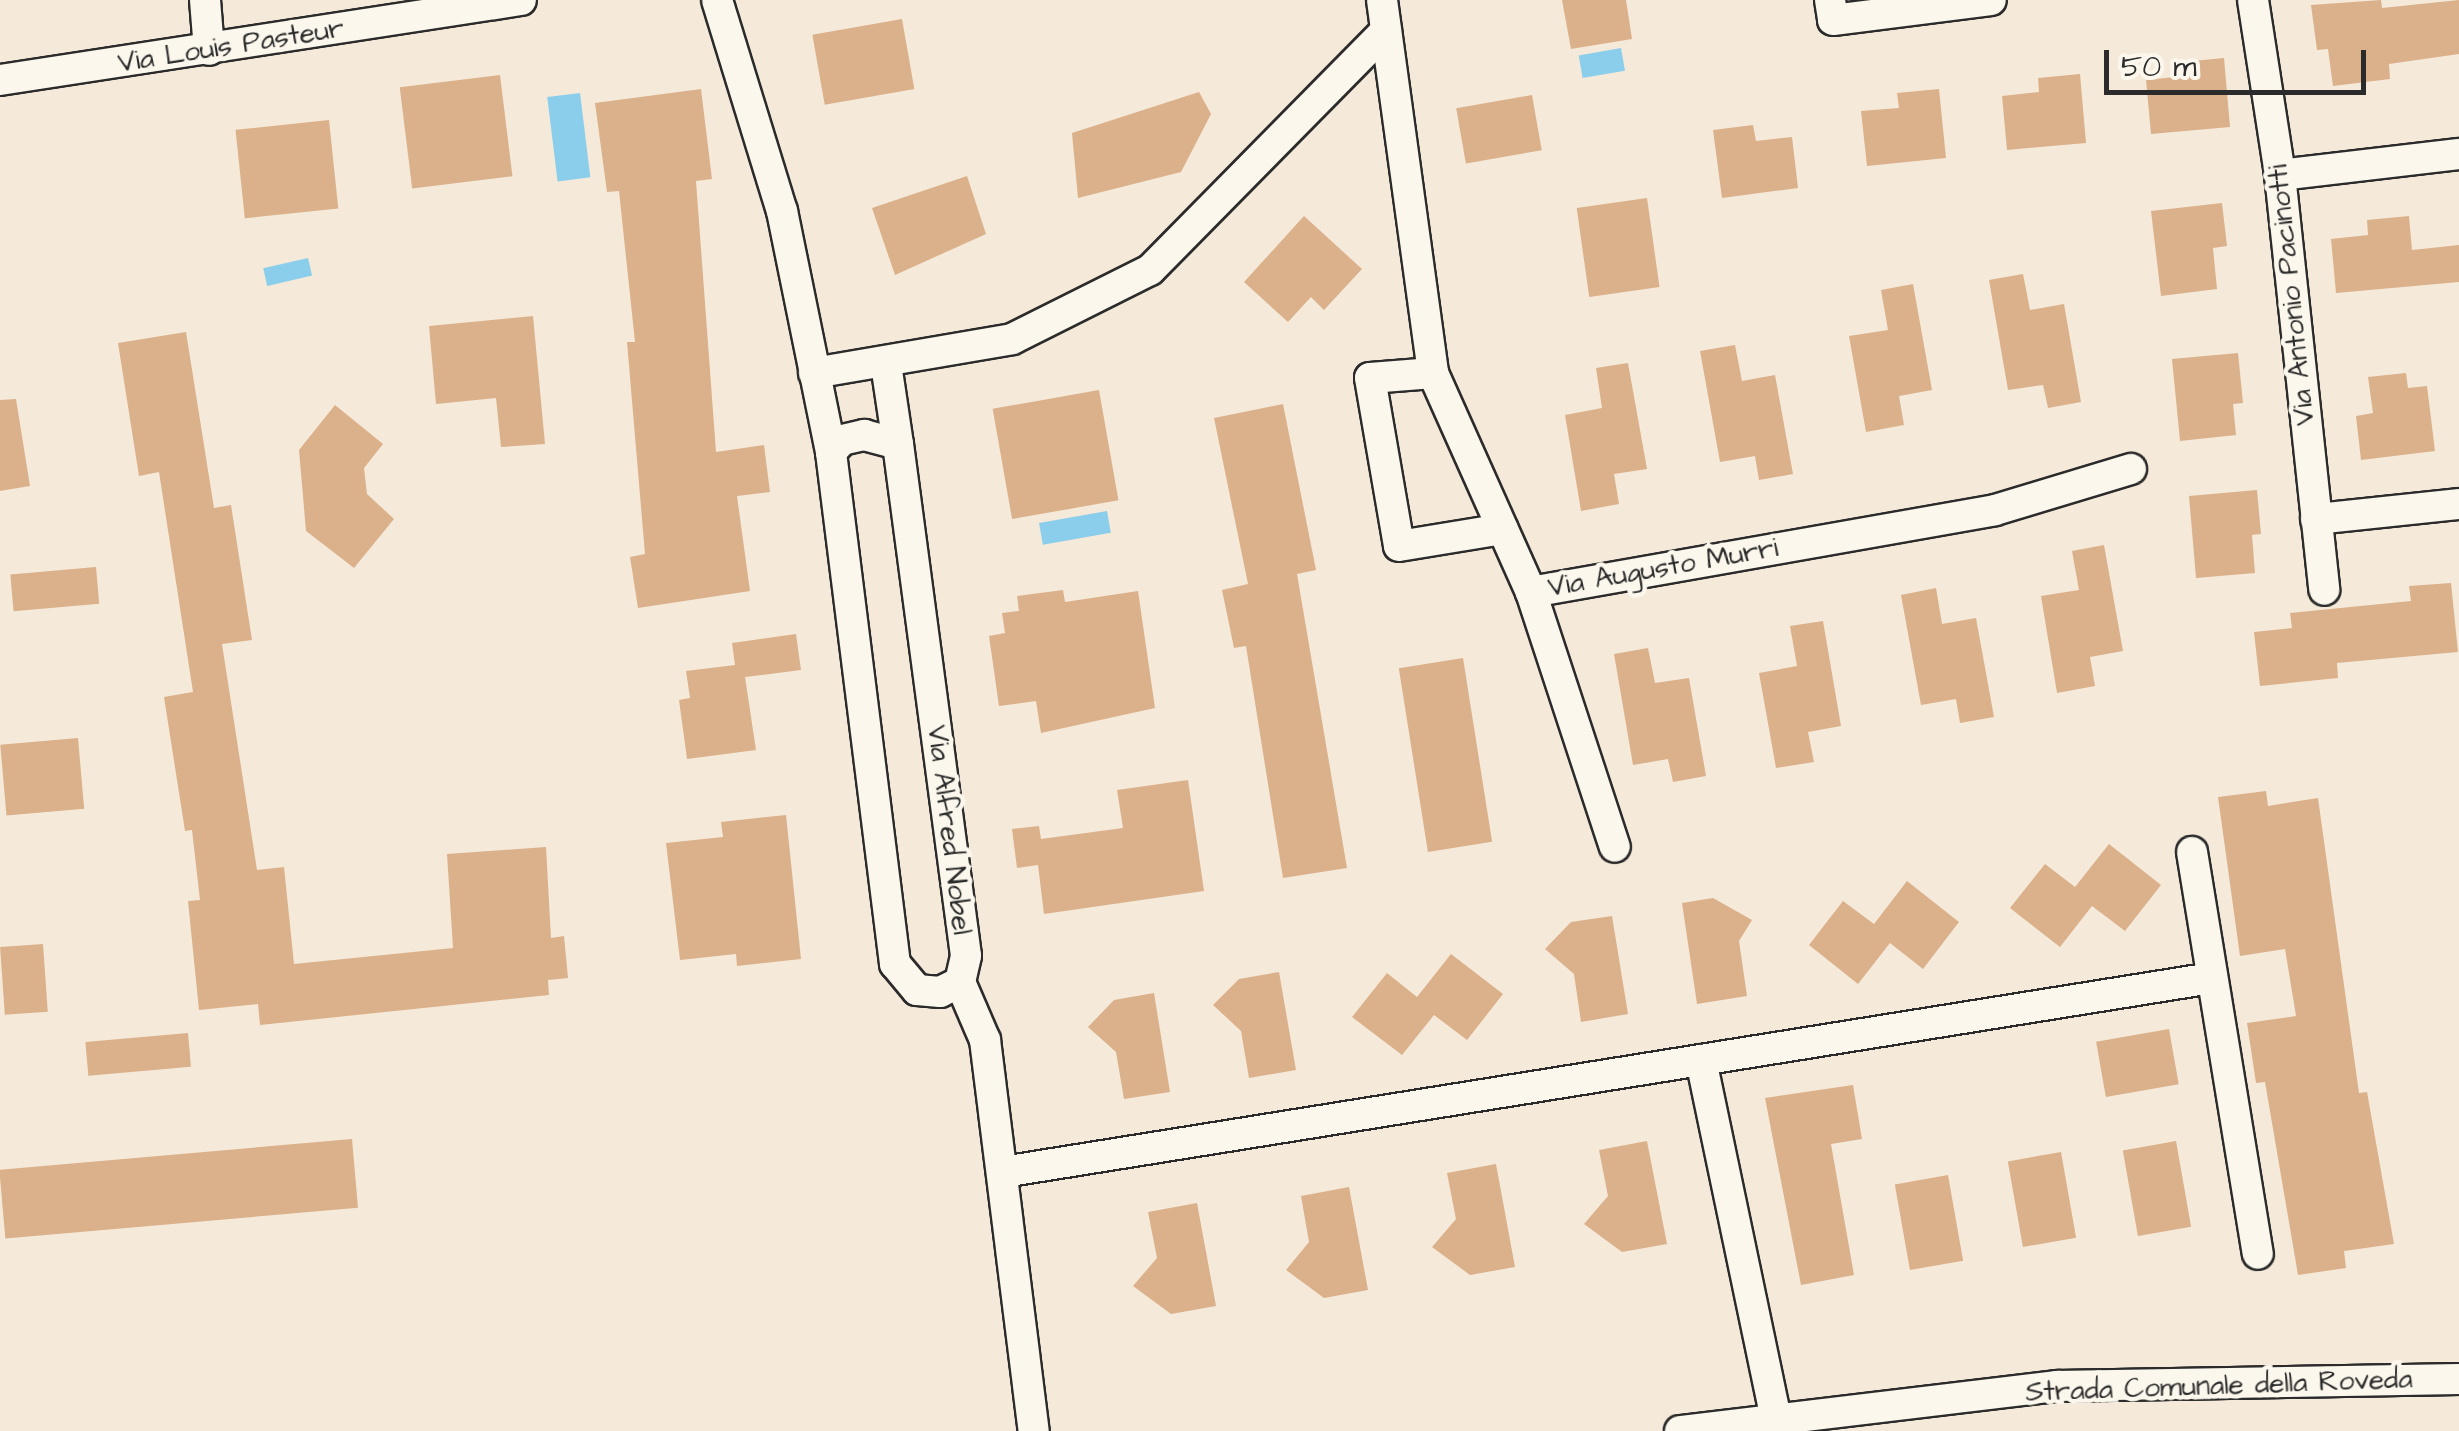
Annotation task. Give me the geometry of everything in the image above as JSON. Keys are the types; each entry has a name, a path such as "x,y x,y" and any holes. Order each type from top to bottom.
{"street":[{"path":"205,0 209,50"},
{"name":"Via Louis Pasteur","path":"0,80 521,0"},
{"path":"717,0 782,211 830,452 894,964 917,990 940,992 960,982 985,1040 1034,1431"},
{"name":"Via Augusto Murri","path":"1382,0 1433,374 1531,592 1995,510 2131,468"},
{"path":"1830,0 1833,20 1990,0"},
{"name":"Via Antonio Pacinotti","path":"2253,0 2280,175 2324,590"},
{"path":"814,373 886,364 1012,339 1150,270 1386,31"},
{"path":"2280,175 2459,154"},
{"name":"Via Alfred Nobel","path":"886,364 966,956 960,982"},
{"path":"1433,374 1370,378 1399,546 1502,529"},
{"path":"830,452 842,440 864,435 898,444"},
{"path":"2316,519 2459,504"},
{"path":"1531,592 1615,847"},
{"path":"2192,852 2258,1254"},
{"path":"1002,1172 2212,978"},
{"path":"1701,1060 1776,1420"},
{"name":"Strada Comunale della Roveda","path":"1680,1431 2058,1386 2459,1379"}],"water":[{"path":"1621,48 1625,71 1583,78 1579,55"},
{"path":"580,93 590,177 558,181 547,97"},
{"path":"308,258 312,276 267,286 263,268"},
{"path":"1107,511 1111,533 1043,545 1039,523"}],"building":[{"path":"1562,0 1626,0 1632,39 1571,49"},
{"path":"2381,0 2382,8 2459,0 2459,54 2389,64 2390,79 2333,86 2328,49 2317,50 2311,5"},
{"path":"902,19 914,89 825,105 812,35"},
{"path":"2224,58 2230,127 2151,134 2146,80 2184,76 2182,62"},
{"path":"2080,74 2086,143 2007,150 2002,96 2039,92 2038,78"},
{"path":"500,75 512,176 412,189 400,87"},
{"path":"701,89 712,179 696,181 716,452 764,445 770,492 737,496 750,591 638,608 630,557 645,554 627,342 635,342 619,191 607,192 595,103"},
{"path":"1939,89 1946,158 1867,166 1861,111 1899,108 1897,93"},
{"path":"1199,92 1211,114 1181,172 1078,198 1072,133"},
{"path":"1532,95 1542,150 1466,164 1456,108"},
{"path":"329,120 338,209 245,218 236,130"},
{"path":"1753,125 1756,141 1792,137 1798,188 1722,198 1713,130"},
{"path":"967,176 986,234 895,275 872,208"},
{"path":"1647,198 1660,287 1589,297 1577,208"},
{"path":"2222,203 2227,246 2213,248 2217,289 2161,296 2151,211"},
{"path":"1304,216 1362,269 1324,310 1311,297 1288,322 1244,282"},
{"path":"2409,216 2412,250 2459,245 2459,282 2336,293 2331,239 2368,235 2367,220"},
{"path":"2023,274 2030,310 2064,304 2081,402 2048,408 2043,385 2008,390 1989,280"},
{"path":"1913,284 1932,390 1899,396 1904,425 1866,432 1849,336 1888,330 1881,290"},
{"path":"533,316 545,444 501,447 496,398 436,404 429,326"},
{"path":"186,332 214,508 231,505 252,640 222,644 257,870 284,867 294,964 453,948 447,854 546,847 551,938 564,936 568,978 548,980 549,995 260,1025 258,1004 199,1010 188,901 200,900 192,830 185,831 164,697 193,692 159,472 139,476 118,343"},
{"path":"1735,345 1742,381 1775,375 1793,474 1759,480 1755,456 1720,462 1700,351"},
{"path":"2238,353 2243,403 2233,404 2236,435 2180,441 2172,359"},
{"path":"1628,363 1647,469 1614,474 1619,504 1581,511 1565,415 1602,408 1596,368"},
{"path":"2406,373 2408,388 2427,386 2435,451 2361,460 2356,416 2373,413 2368,377"},
{"path":"1099,390 1118,500 1012,519 993,409"},
{"path":"16,399 30,486 0,491 0,400"},
{"path":"1283,404 1316,570 1297,574 1347,868 1283,878 1246,646 1234,648 1222,590 1248,584 1214,418"},
{"path":"335,405 383,444 364,468 367,494 394,519 354,568 306,531 299,450"},
{"path":"2257,490 2261,534 2252,535 2255,573 2196,578 2189,496"},
{"path":"2104,545 2123,651 2090,657 2095,686 2057,693 2041,596 2079,590 2072,551"},
{"path":"96,567 99,604 14,611 10,574"},
{"path":"2451,583 2458,652 2337,663 2338,678 2260,686 2254,632 2292,628 2290,613 2411,601 2409,586"},
{"path":"1936,588 1942,624 1976,618 1994,717 1960,723 1956,699 1921,705 1901,595"},
{"path":"1063,590 1065,602 1138,591 1155,708 1041,733 1036,701 999,706 989,636 1005,633 1002,613 1019,611 1017,596"},
{"path":"1823,621 1841,726 1808,732 1814,762 1776,768 1759,673 1797,666 1790,626"},
{"path":"796,634 801,670 745,677 756,750 687,759 679,700 690,698 686,671 735,665 732,643"},
{"path":"1648,648 1655,683 1689,678 1706,776 1673,782 1668,759 1633,765 1614,654"},
{"path":"1463,658 1492,842 1428,852 1399,668"},
{"path":"78,738 84,809 6,816 0,745"},
{"path":"1188,780 1204,891 1044,914 1038,865 1017,868 1012,829 1039,826 1041,839 1123,828 1117,790"},
{"path":"2266,791 2268,806 2318,798 2359,1093 2367,1092 2394,1244 2344,1251 2346,1268 2298,1275 2265,1082 2256,1083 2247,1023 2296,1016 2285,949 2240,956 2218,797"},
{"path":"786,815 801,959 737,966 736,954 680,960 666,843 723,837 721,822"},
{"path":"2109,844 2161,885 2125,931 2092,906 2060,947 2010,908 2045,864 2075,887"},
{"path":"1907,881 1959,922 1923,969 1890,943 1858,984 1809,945 1843,901 1874,924"},
{"path":"1713,898 1752,920 1739,941 1747,996 1697,1004 1682,903"},
{"path":"1612,916 1628,1014 1581,1022 1574,974 1545,949 1571,922"},
{"path":"43,944 48,1012 5,1015 0,947"},
{"path":"1451,954 1503,994 1467,1040 1434,1015 1402,1055 1352,1017 1387,973 1417,997"},
{"path":"1279,972 1296,1070 1249,1078 1241,1031 1213,1005 1239,979"},
{"path":"1154,993 1170,1092 1124,1099 1116,1052 1088,1027 1114,1000"},
{"path":"2169,1029 2179,1084 2106,1097 2096,1042"},
{"path":"188,1033 191,1067 88,1076 85,1042"},
{"path":"1853,1085 1862,1139 1831,1144 1854,1275 1801,1285 1765,1098"},
{"path":"352,1139 358,1208 5,1239 0,1170"},
{"path":"1647,1141 1667,1244 1622,1252 1584,1224 1608,1196 1599,1150"},
{"path":"2176,1141 2191,1227 2138,1236 2123,1150"},
{"path":"2061,1152 2076,1238 2023,1247 2008,1161"},
{"path":"1496,1164 1515,1267 1470,1275 1432,1247 1456,1219 1447,1173"},
{"path":"1948,1175 1963,1261 1910,1270 1895,1184"},
{"path":"1349,1187 1368,1290 1324,1298 1286,1270 1309,1242 1301,1196"},
{"path":"1197,1203 1216,1306 1171,1314 1133,1286 1157,1258 1148,1212"}]}
